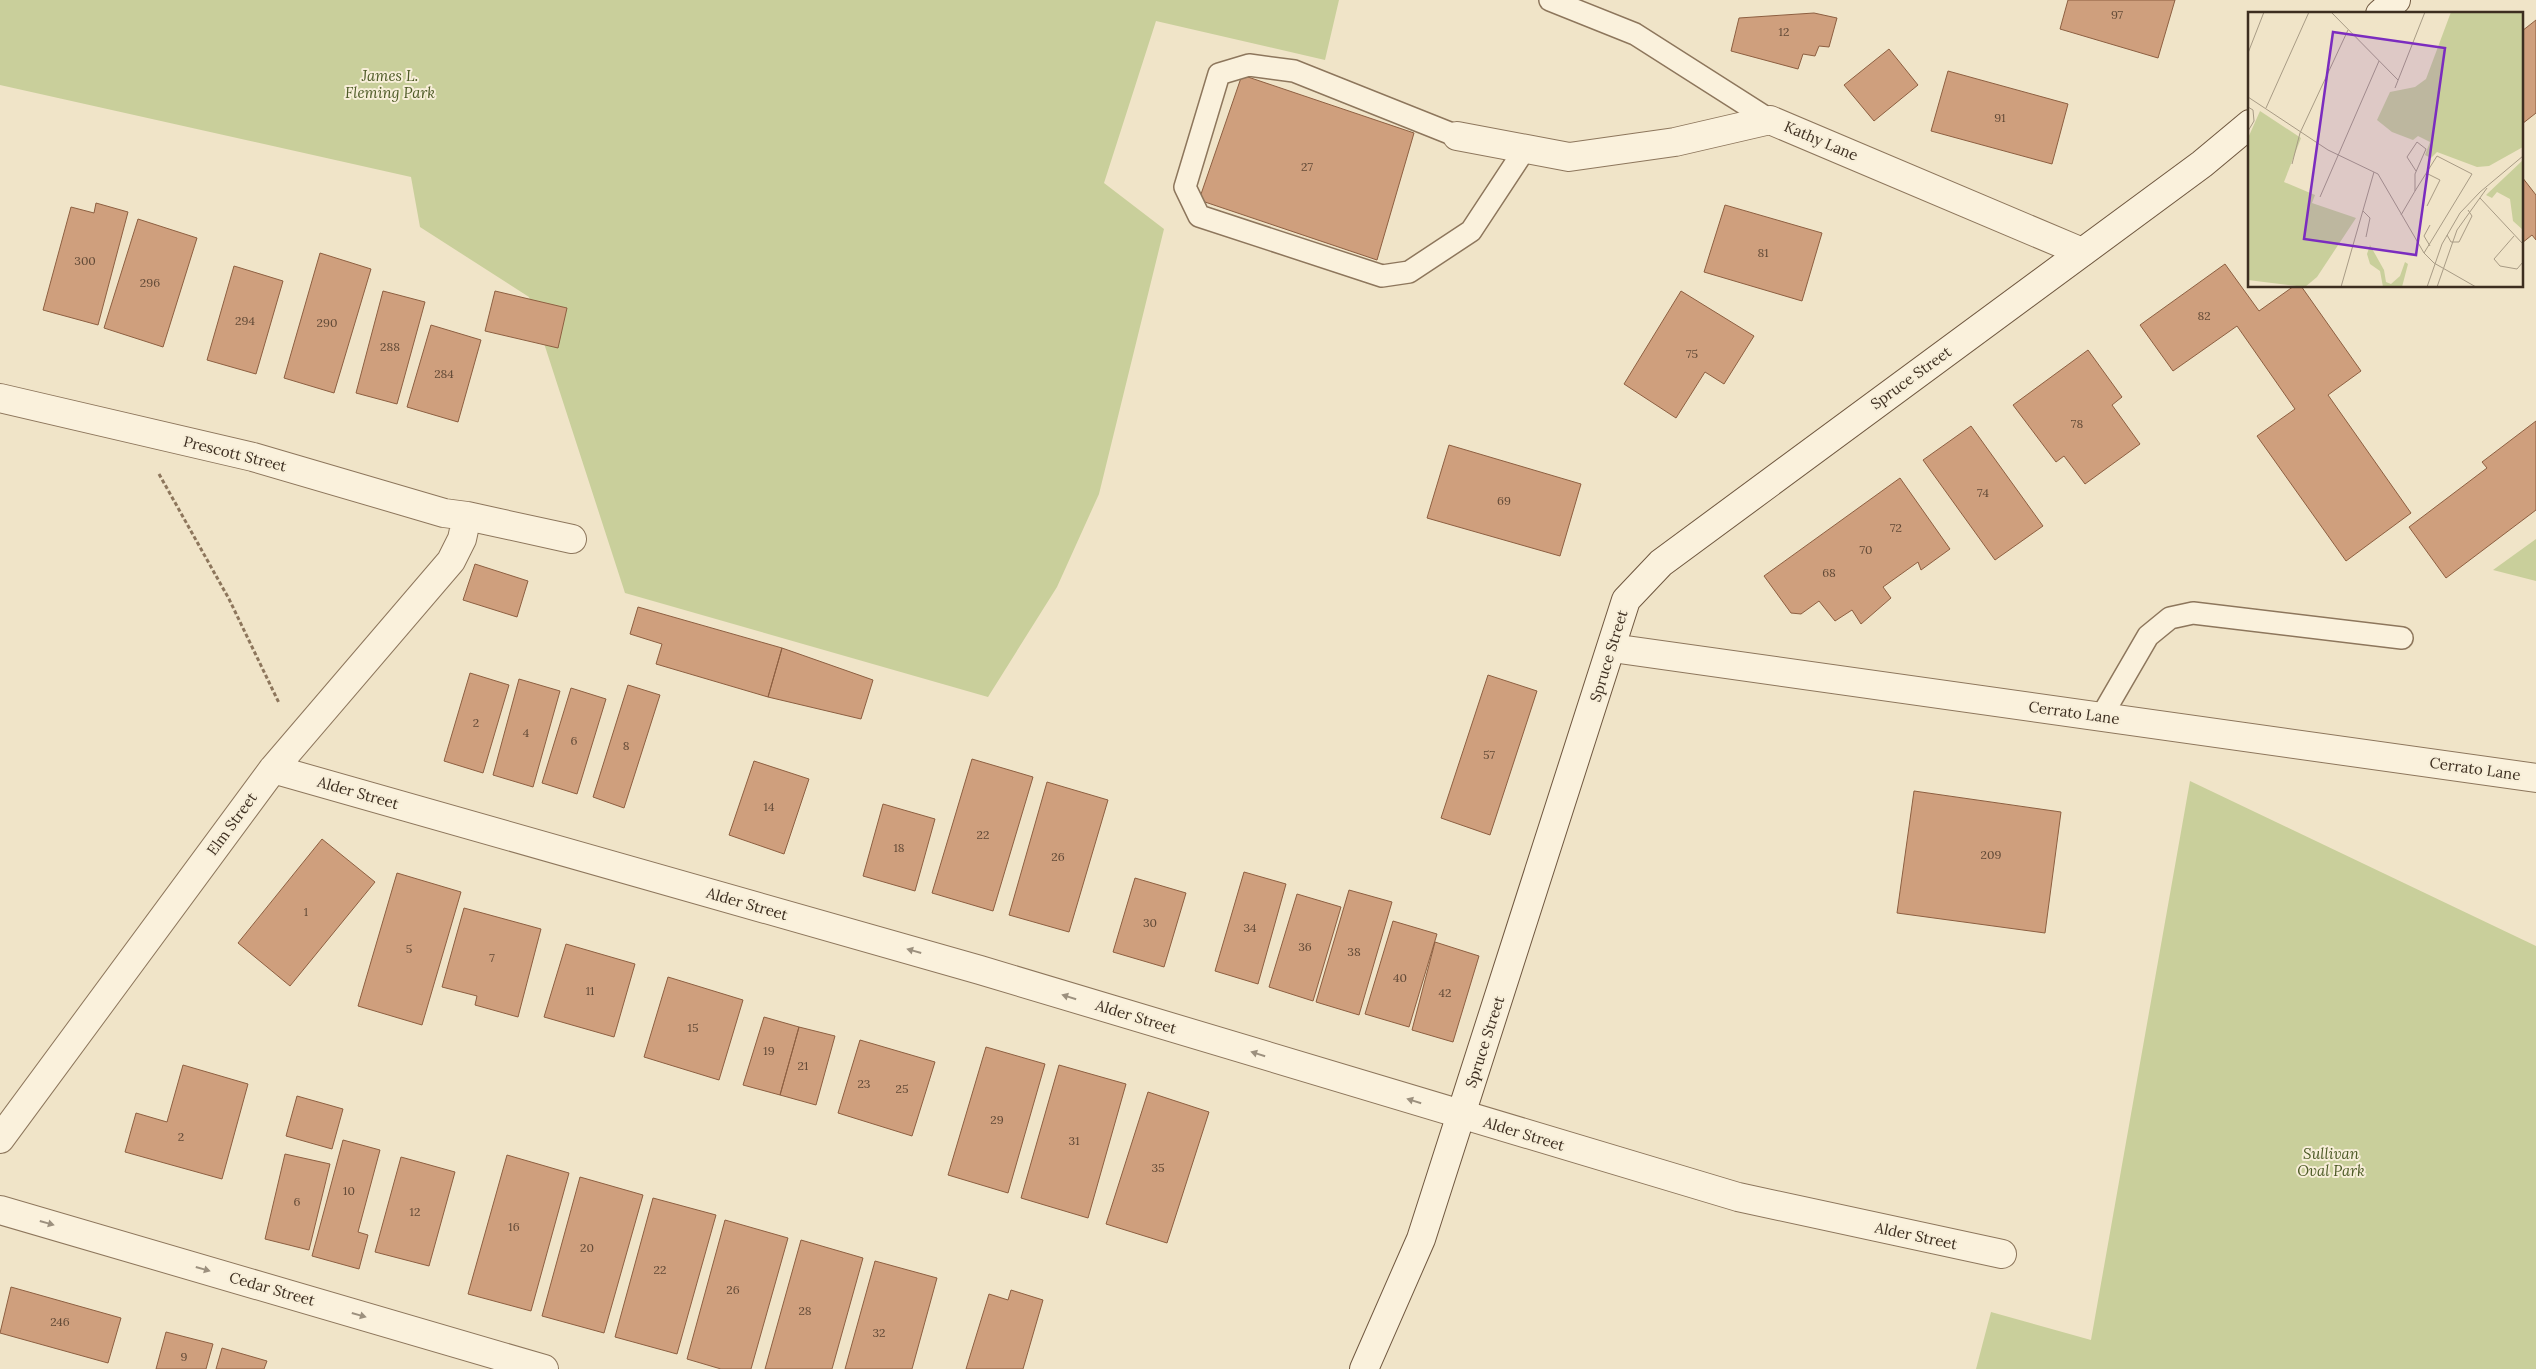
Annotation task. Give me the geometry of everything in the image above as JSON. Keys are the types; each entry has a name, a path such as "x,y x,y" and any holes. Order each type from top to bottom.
{"street":[{"path":"2382,12 2396,0"},
{"name":"Kathy Lane","path":"1457,136 1569,157 1676,142 1770,120 2082,252"},
{"name":"Spruce Street","path":"1364,1369 1420,1239 1626,600 1661,563 2202,164 2248,126"},
{"name":"Prescott Street","path":"0,398 253,457 444,513 467,516 572,539"},
{"name":"Elm Street","path":"0,1139 273,769 450,561 462,539 467,516"},
{"name":"Cerrato Lane","path":"1612,648 2536,778"},
{"name":"Alder Street","path":"273,769 980,970 1738,1197 2002,1254"},
{"name":"Cedar Street","path":"0,1210 544,1369"}],"lane":[{"path":"1550,0 1635,34 1770,120"},
{"path":"1457,136 1294,70 1249,66 1220,74 1185,187 1199,216 1382,276 1409,272 1471,231 1525,149"},
{"path":"2101,717 2148,636 2170,618 2192,613 2402,638"}],"path":[{"path":"134,430 229,599 297,740"}],"green space":[{"name":"James L. Fleming Park","path":"0,0 1339,0 1325,60 1156,21 1104,183 1164,229 1099,494 1057,587 988,697 625,593 529,297 420,227 411,177 0,85"},
{"path":"2536,539 2536,581 2493,570"},
{"name":"Sullivan Oval Park","path":"2190,781 2536,946 2536,1369 1976,1369 1991,1312 2091,1340"}],"building":[{"path":"2068,0 2175,0 2158,58 2060,29"},
{"path":"1814,13 1837,18 1829,47 1819,46 1815,56 1803,54 1798,69 1731,51 1739,18"},
{"path":"2536,20 2536,113 2524,122 2524,29"},
{"path":"1889,49 1918,85 1874,121 1844,85"},
{"path":"1948,71 2068,104 2052,164 1931,131"},
{"path":"1242,75 1414,133 1377,260 1199,200"},
{"path":"2524,180 2536,195 2536,240 2532,235 2524,241"},
{"path":"96,203 128,212 98,325 43,310 71,207 94,213"},
{"path":"1725,205 1822,233 1802,301 1704,272"},
{"path":"138,219 197,238 163,347 104,328"},
{"path":"320,253 371,269 334,393 284,378"},
{"path":"2225,264 2259,311 2291,288 2302,288 2361,371 2328,395 2411,513 2346,561 2257,436 2295,409 2237,326 2173,371 2140,325"},
{"path":"234,266 283,281 256,374 207,360"},
{"path":"383,291 425,302 397,404 356,393"},
{"path":"495,291 567,308 558,348 485,331"},
{"path":"1681,291 1754,336 1724,384 1705,372 1676,418 1624,384"},
{"path":"431,325 481,340 458,422 407,407"},
{"path":"2088,350 2122,397 2112,405 2140,444 2085,484 2064,456 2056,462 2013,405"},
{"path":"2536,421 2536,510 2446,578 2409,527 2487,468 2482,462"},
{"path":"1971,426 2043,526 1995,560 1923,460"},
{"path":"1449,445 1581,484 1560,556 1427,518"},
{"path":"1900,478 1950,549 1921,570 1918,562 1883,587 1891,598 1861,624 1852,610 1835,621 1819,601 1801,614 1791,613 1764,576"},
{"path":"475,564 528,581 517,617 463,600"},
{"path":"638,607 782,648 768,697 656,664 662,644 630,634"},
{"path":"782,648 873,680 861,719 768,697"},
{"path":"470,673 509,685 483,773 444,761"},
{"path":"1488,675 1537,691 1490,835 1441,818"},
{"path":"519,679 560,691 533,787 493,775"},
{"path":"628,685 660,695 624,808 593,797"},
{"path":"571,688 606,699 577,794 542,783"},
{"path":"972,759 1033,777 993,911 932,893"},
{"path":"754,761 809,779 784,854 729,835"},
{"path":"1047,782 1108,800 1069,932 1009,915"},
{"path":"1914,791 2061,812 2045,933 1897,913"},
{"path":"883,804 935,819 915,891 863,876"},
{"path":"322,839 375,882 290,986 238,943"},
{"path":"1244,872 1286,884 1258,984 1215,971"},
{"path":"397,873 461,892 422,1025 358,1006"},
{"path":"1135,878 1186,893 1164,967 1113,952"},
{"path":"1349,890 1392,902 1359,1015 1316,1002"},
{"path":"1297,894 1341,907 1313,1001 1269,987"},
{"path":"464,908 541,929 518,1017 475,1005 477,996 442,987"},
{"path":"1393,921 1437,934 1409,1027 1365,1014"},
{"path":"1435,942 1479,956 1453,1042 1412,1030"},
{"path":"566,944 635,964 614,1037 544,1017"},
{"path":"668,977 743,1000 719,1080 644,1057"},
{"path":"764,1017 799,1027 780,1095 743,1085"},
{"path":"799,1027 835,1036 816,1105 780,1095"},
{"path":"860,1040 935,1062 912,1136 838,1113"},
{"path":"986,1047 1045,1064 1008,1193 948,1175"},
{"path":"183,1065 248,1084 222,1179 125,1152 136,1113 167,1122"},
{"path":"1059,1065 1126,1084 1088,1218 1021,1198"},
{"path":"1148,1092 1209,1112 1167,1243 1106,1224"},
{"path":"297,1096 343,1109 332,1149 286,1136"},
{"path":"343,1140 380,1150 358,1232 368,1235 359,1269 312,1256"},
{"path":"285,1154 330,1164 309,1250 265,1239"},
{"path":"507,1155 569,1173 531,1311 468,1294"},
{"path":"401,1157 455,1172 429,1266 375,1252"},
{"path":"580,1177 643,1195 604,1333 542,1316"},
{"path":"653,1198 716,1215 677,1354 615,1337"},
{"path":"725,1220 788,1238 751,1369 721,1369 687,1359"},
{"path":"801,1240 863,1258 832,1369 765,1369"},
{"path":"875,1261 937,1278 912,1369 845,1369"},
{"path":"11,1287 121,1318 108,1363 0,1333"},
{"path":"1011,1290 1043,1300 1023,1369 966,1369 989,1294 1008,1300"},
{"path":"166,1332 213,1344 206,1369 156,1369"},
{"path":"222,1348 267,1361 264,1369 216,1369"}]}
